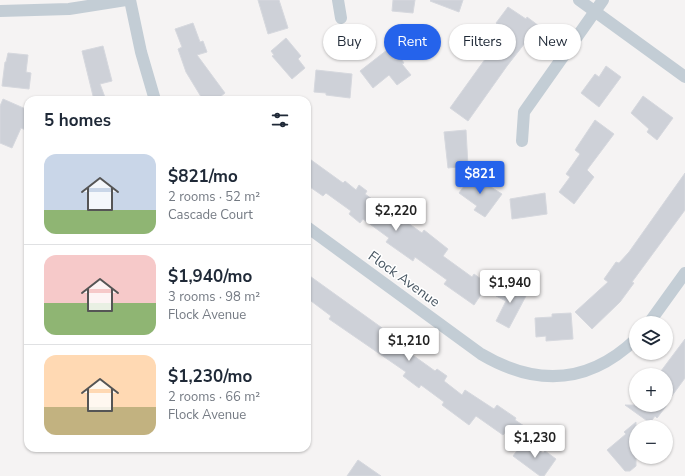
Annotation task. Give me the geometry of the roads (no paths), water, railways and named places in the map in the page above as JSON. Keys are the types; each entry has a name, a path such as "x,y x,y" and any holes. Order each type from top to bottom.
{"street":[{"path":"0,11 69,9 126,0"},
{"path":"130,0 141,52 155,96"},
{"path":"338,0 341,18"},
{"path":"579,0 685,77"},
{"path":"522,141 524,112 603,0"},
{"name":"Flock Avenue","path":"311,230 482,354 508,368 543,376 555,377 573,374 604,364 621,353 629,346"},
{"path":"654,316 685,273"}]}
